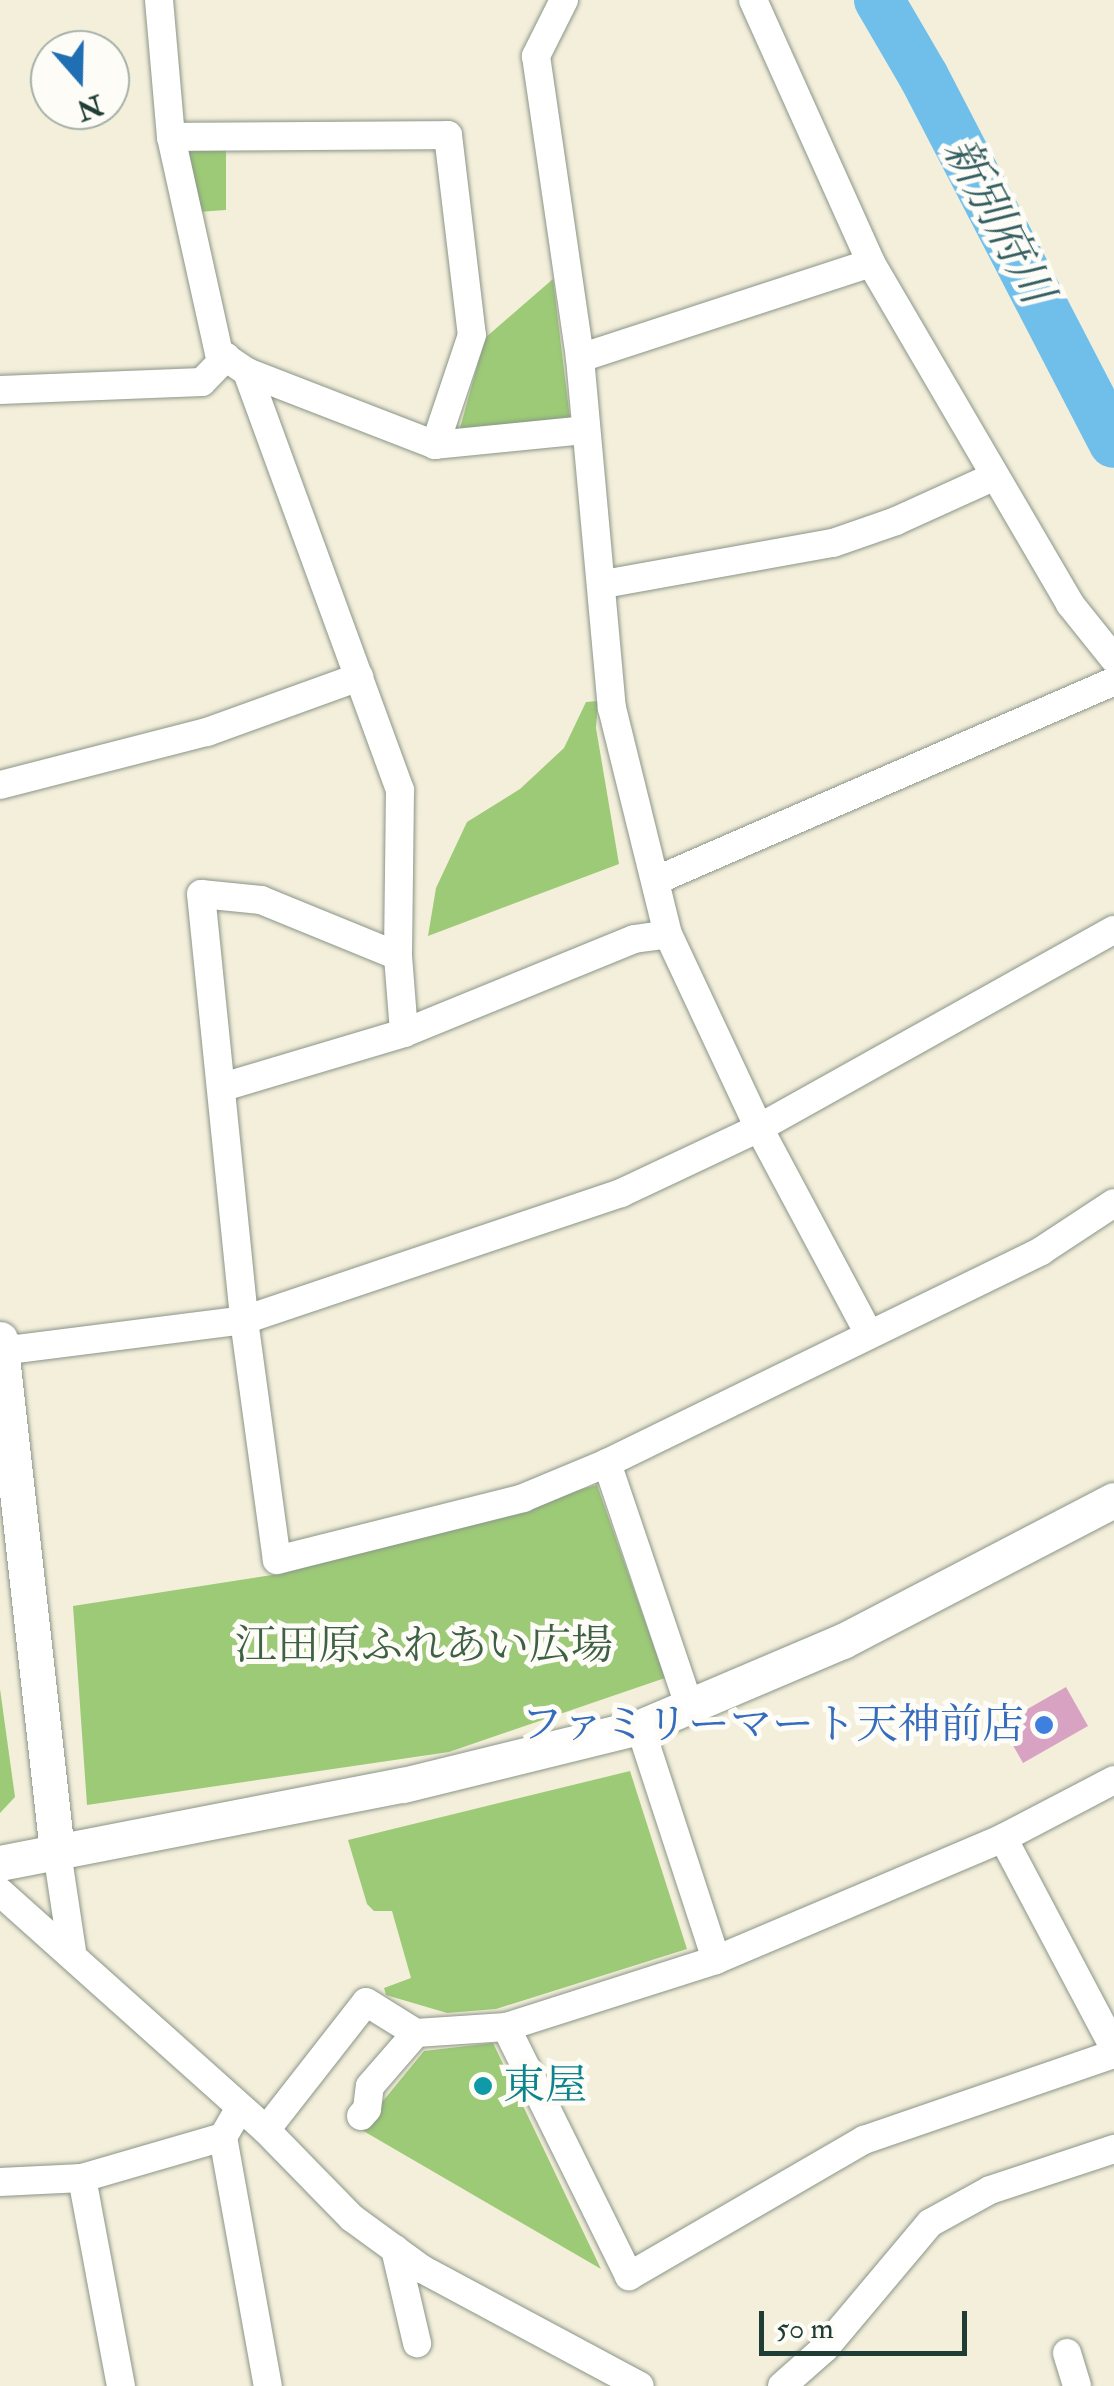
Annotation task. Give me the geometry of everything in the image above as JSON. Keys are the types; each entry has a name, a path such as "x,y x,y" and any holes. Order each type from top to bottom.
{"street":[{"path":"159,0 171,137 218,353 236,365 435,445 585,430"},
{"path":"564,0 536,56 580,358 604,584 612,708 668,934 759,1128 870,1334"},
{"path":"753,0 871,264 1070,604 1114,659"},
{"path":"171,137 448,135 472,336 435,445"},
{"path":"580,358 871,264"},
{"path":"0,390 202,382 236,365"},
{"path":"236,365 400,790 398,956 404,1034"},
{"path":"604,584 832,543 896,521 993,476"},
{"path":"0,785 208,732 358,677"},
{"path":"657,880 1114,681"},
{"path":"398,956 261,900 200,894 223,1087 244,1320 277,1560 523,1498 607,1463 1041,1251 1110,1213"},
{"path":"72,1952 57,1852 0,1347 244,1320 621,1192 759,1128 1114,930"},
{"path":"223,1087 404,1034 634,939 668,934"},
{"path":"607,1463 690,1708"},
{"path":"0,1864 402,1786 640,1728 843,1641 1114,1500"},
{"path":"640,1728 716,1960"},
{"path":"266,2130 366,2002 416,2033 506,2027 716,1960 1002,1838 1114,1780"},
{"path":"506,2027 629,2276 864,2140 1114,2050 1002,1838"},
{"path":"0,1892 72,1952 117,2000 266,2130 352,2218 395,2250 528,2330 640,2386"},
{"path":"361,2116 367,2108 370,2086 416,2033"},
{"path":"239,2108 223,2137 268,2386"},
{"path":"0,2182 82,2178 223,2137"},
{"path":"782,2386 825,2348 930,2223 990,2190 1114,2149"},
{"path":"82,2178 121,2386"},
{"path":"395,2250 416,2343"},
{"path":"1067,2352 1077,2386"}],"green space":[{"path":"187,150 226,150 226,210 198,212"},
{"path":"553,279 570,419 460,428 485,338"},
{"path":"598,701 596,728 619,864 428,936 436,888 467,822 520,789 564,748 586,702"},
{"name":"江田原ふれあい広場","path":"597,1485 665,1678 449,1752 87,1805 73,1606 285,1573"},
{"path":"0,1689 15,1797 0,1813"},
{"name":"江田原ふれあい広場","path":"630,1771 687,1949 496,2009 447,2013 386,1995 384,1988 411,1978 392,1911 374,1911 367,1904 348,1840"},
{"path":"493,2043 601,2269 360,2129 424,2051"}],"building":[{"name":"ファミリーマート天神前店","path":"1066,1687 1088,1726 1023,1763 1001,1724"}],"waterway":[{"name":"新別府川","path":"879,0 924,77 1114,443"}],"place":[{"name":"ファミリーマート天神前店","path":"1044,1725"},
{"name":"東屋","path":"483,2086"}]}
